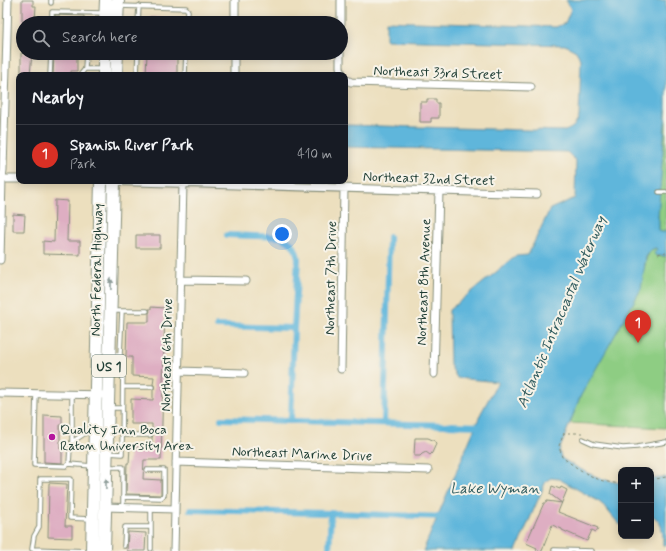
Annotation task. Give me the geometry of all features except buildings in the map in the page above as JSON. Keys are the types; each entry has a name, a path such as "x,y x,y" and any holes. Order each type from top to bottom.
{"main road":[{"path":"105,16 106,0"},
{"path":"117,16 118,3"},
{"path":"104,60 104,72"},
{"path":"116,72 117,60"},
{"name":"North Federal Highway","path":"104,551 105,507 95,430 102,395 114,355 115,337 116,311 108,184"},
{"name":"North Federal Highway","path":"91,551 93,519 100,466 107,453 108,408 102,395 108,184"}],"street":[{"path":"0,260 1,179 3,170 3,100 8,0"},
{"path":"235,0 235,16"},
{"path":"341,0 341,16"},
{"path":"0,22 8,22"},
{"path":"234,60 234,72"},
{"path":"340,60 341,72"},
{"name":"Northeast 33rd Street","path":"348,80 351,82 531,87"},
{"path":"1,179 16,179"},
{"name":"Northeast 6th Drive","path":"174,551 183,184"},
{"name":"Northeast 32nd Street","path":"254,184 537,194"},
{"name":"Northeast 7th Drive","path":"341,369 344,188"},
{"name":"Northeast 8th Avenue","path":"434,374 439,191"},
{"path":"180,280 246,281"},
{"path":"178,372 244,373"},
{"path":"0,393 102,395"},
{"name":"Northeast Marine Drive","path":"176,462 428,470"},
{"path":"105,507 175,509"}],"lane":[{"path":"118,3 139,6 186,8 188,11 188,16"},
{"path":"138,16 139,6"},
{"path":"52,16 52,12 87,16"},
{"path":"50,72 51,60"},
{"path":"82,72 85,69 86,60"},
{"path":"137,72 138,60"},
{"path":"185,72 186,60"},
{"path":"85,69 104,72"},
{"path":"659,192 666,192"},
{"path":"116,311 147,311"},
{"path":"107,453 122,454 123,357 114,355"},
{"path":"123,386 152,387"},
{"path":"36,394 34,465 66,466 69,464 123,467 123,508"},
{"path":"69,464 72,442 72,394"},
{"path":"108,408 122,408"},
{"path":"72,442 90,430 95,430"},
{"path":"122,435 150,435"},
{"path":"583,439 594,444 623,448 666,442"},
{"path":"123,497 161,498 164,495 164,470 147,470"},
{"path":"91,551 32,550 34,536 39,527 40,479 71,479 70,518 93,519"},
{"path":"151,549 151,527 158,498"},
{"path":"124,546 125,527 151,527"},
{"path":"554,550 592,551"}],"path":[{"path":"658,254 666,252"},
{"path":"583,439 582,433 564,433 559,446 562,457 599,480 618,484"},
{"path":"654,479 666,477"}],"green space":[{"path":"666,110 666,229 665,232 662,232 659,231 658,209"},
{"path":"655,248 657,249 656,256 666,256 666,428 570,423 580,397 645,265 648,255"}],"water":[{"path":"566,0 666,0 666,110 658,217 659,231 665,232 666,229 666,256 656,256 654,253 657,249 655,248 651,250 646,257 641,289 580,397 559,451 564,460 605,480 618,483 618,523 598,501 559,479 551,478 546,481 516,551 423,551 481,413 498,382 457,378 450,365 449,310 516,256 528,255 550,209 575,198 576,161 567,152 348,147 348,125 565,131 570,129 574,126 579,117 581,60 576,51 565,45 386,40 386,21 556,27 565,23 571,9"},
{"path":"666,477 666,545 663,545 662,528 654,517 654,479"}],"waterway":[{"path":"227,235 280,237 288,241 295,248 298,259 291,420"},
{"path":"384,423 389,237"},
{"path":"217,326 294,328"},
{"path":"221,419 483,426"},
{"path":"190,510 444,517"},
{"path":"329,551 331,513"}],"place":[{"name":"Spanish River Park","path":"638,343"},
{"name":"Quality Inn Boca Raton University Area","path":"52,437"}],"water label":[{"name":"Atlantic Intracoastal Waterway","path":"561,312"},
{"name":"Lake Wyman","path":"495,488"}]}
